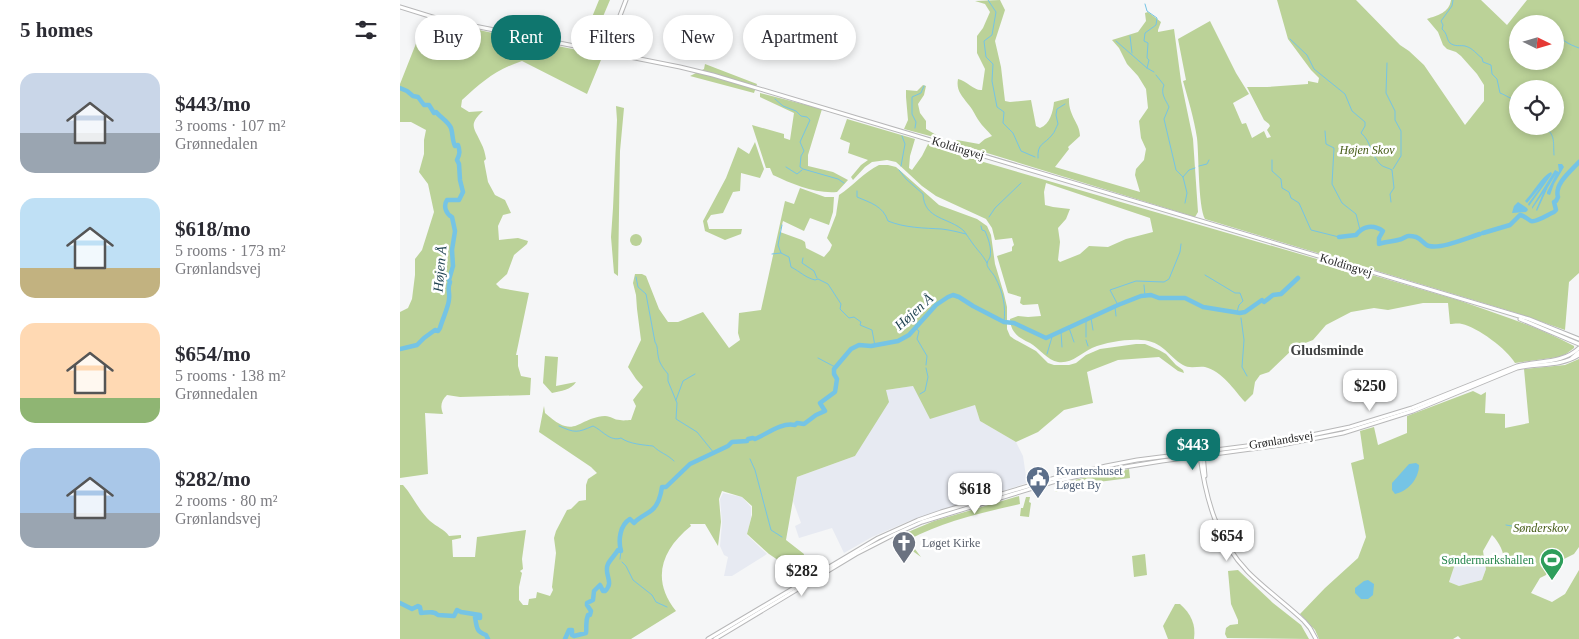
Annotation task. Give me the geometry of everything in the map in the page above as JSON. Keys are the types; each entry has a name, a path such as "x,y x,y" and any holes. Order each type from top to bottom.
{"street":[{"path":"620,15 626,0"},
{"name":"Koldingvej","path":"400,7 432,17 571,45"},
{"name":"Koldingvej","path":"644,60 714,75 1510,314 1579,339"},
{"name":"Koldingvej","path":"1510,314 1579,344"},
{"name":"Grønlandsvej","path":"708,639 855,550 918,520 1074,473 1137,460 1281,445 1343,433 1413,411 1517,368 1560,363 1579,352"},
{"name":"Grønlandsvej","path":"715,639 856,554 922,522 1077,476 1125,466 1299,438 1364,423 1442,397 1510,368 1532,362 1561,359 1579,352"},
{"path":"1202,454 1208,503 1215,523 1233,555 1259,582 1304,621 1316,639"}],"shaded area":[{"path":"913,386 975,405 980,421 1016,442 1023,456 1027,483 909,521 872,537 844,553 832,528 799,538 795,526 801,523 793,501 797,477 855,456 886,390"},
{"path":"723,493 742,497 751,507 751,518 747,535 767,554 732,576 724,576 728,557 724,555 720,546 722,523 720,499"},
{"path":"1456,561 1485,564 1486,569 1482,580 1459,586 1449,582"}],"green space":[{"path":"599,0 610,0 604,15 593,15"},
{"path":"1000,0 1005,10 995,41 1001,67 1005,101 1031,100 1036,126 1040,128 1049,121 1054,102 1069,98 1070,110 1080,136 1068,147 1069,149 1055,167 1140,192 1135,175 1136,169 1144,160 1146,149 1141,138 1139,121 1148,108 1146,89 1112,40 1138,32 1146,21 1145,13 1148,12 1161,22 1158,32 1174,29 1181,81 1193,139 1198,212 1195,217 951,142 957,140 979,144 992,136 980,123 961,95 958,89 958,79 976,89 982,90 985,69 977,53 977,36 990,12 985,4 975,1"},
{"name":"Højen Skov","path":"1277,0 1356,0 1400,45 1424,65 1465,125 1484,101 1484,85 1461,56 1443,45 1438,32 1427,19 1445,11 1451,0 1481,0 1507,25 1509,22 1509,70 1564,70 1564,15 1515,15 1527,0 1579,0 1579,273 1569,282 1565,330 1513,312 1205,219 1200,192 1197,138 1183,81 1186,80 1178,39 1210,21 1236,73 1249,94 1233,103 1242,124 1246,123 1252,138 1264,131 1267,138 1271,137 1267,130 1270,126 1264,120 1247,87 1308,84 1308,81 1318,83 1319,78 1288,39"},
{"path":"481,30 491,33 491,60 561,60 561,47 571,49 571,60 601,60 587,94 522,61 504,68 489,77 462,100 461,107 469,112 483,111 475,120 474,126 486,159 484,161 488,182 495,195 505,200 511,213 503,215 498,226 499,240 518,238 528,241 514,255 507,274 496,284 500,288 529,293 516,355 518,355 518,366 521,376 531,378 530,395 460,397 447,395 443,399 443,414 425,413 428,474 400,478 400,312 408,308 412,299 415,259 422,250 434,212 428,184 419,172 424,154 426,130 411,122 400,122 400,84 415,46 415,60 481,60"},
{"path":"705,64 757,84 754,93 690,76 704,69"},
{"path":"923,85 926,86 924,95 918,104 920,113 926,121 926,129 945,140 904,129 908,120 906,90 917,91"},
{"path":"760,93 822,109 808,155 808,166 833,172 848,180 837,192 813,190 796,185 773,175 770,168 766,168 752,125 784,134 784,138 790,140 794,113 760,97"},
{"path":"616,106 624,108 620,151 618,276 614,273 611,237 617,120"},
{"path":"847,119 915,139 910,156 909,168 912,170 928,144 943,148 956,154 1458,300 1531,326 1574,346 1574,348 1559,357 1515,363 1499,345 1475,329 1462,324 1450,324 1448,303 1423,303 1388,310 1374,308 1351,312 1326,325 1313,340 1295,347 1269,372 1260,375 1255,382 1253,394 1245,402 1217,372 1205,367 1185,366 1160,346 1149,341 1129,340 1110,343 1092,348 1068,361 1054,361 1019,336 1012,328 1010,319 1018,316 1041,316 1038,304 1023,305 1020,303 1021,297 1008,293 997,256 1012,251 1014,245 1012,238 995,240 992,228 986,219 936,196 896,162 887,160 872,162 853,180 851,177 868,160 848,153 850,143 840,139","holes":["1046,183 1150,218 1153,232 1126,239 1108,247 1089,246 1080,254 1060,262 1058,260 1060,242 1058,228 1066,219 1070,209 1045,205 1044,192"]},
{"path":"755,142 764,169 760,178 741,173 740,191 733,192 723,213 711,215 707,221 709,229 742,229 741,234 725,240 705,231 703,221 726,178 738,147 749,154"},
{"path":"879,165 896,167 939,205 977,219 987,226 991,235 995,264 1007,307 1007,329 1010,336 1036,351 1048,363 1069,365 1100,349 1145,344 1166,354 1184,373 1178,371 1159,357 1118,360 1087,372 1093,403 1064,410 1038,432 1016,442 980,421 975,405 930,419 913,386 886,390 889,402 855,456 797,477 786,540 804,554 801,568 806,577 802,579 797,573 769,554 747,534 752,515 752,506 742,497 722,491 719,499 721,522 718,546 705,524 690,524 691,526 672,545 666,555 663,566 664,588 668,599 676,611 631,639 400,639 400,485 407,489 430,521 449,536 461,535 461,538 452,540 453,557 475,557 477,537 526,530 522,559 523,569 520,571 522,573 519,600 523,605 528,605 529,599 536,598 537,592 550,596 553,590 556,553 554,538 556,531 567,510 571,509 579,501 586,500 588,479 597,473 539,432 544,406 545,413 563,426 576,426 588,420 605,416 618,420 631,420 636,406 633,400 643,387 628,367 641,340 633,283 635,274 646,276 659,309 668,322 678,322 703,312 729,348 740,340 738,333 739,313 761,310 785,201 794,204 800,188 825,197 834,197 833,212 829,225 810,218 804,231 783,221 780,232 802,240 805,242 806,248 824,257 832,245 827,238 836,215 839,195 868,171"},
{"path":"634,234 638,234 642,240 638,246 634,246 630,242 630,238"},
{"path":"545,356 558,357 556,386 576,382 574,385 566,390 552,393 543,383"},
{"name":"Sønderskov","path":"1579,359 1579,547 1574,554 1552,565 1546,575 1540,578 1531,593 1552,602 1565,594 1579,570 1579,639 1461,639 1458,636 1453,639 1319,639 1315,630 1300,614 1358,558 1366,537 1351,463 1364,459 1360,431 1374,427 1378,445 1407,433 1407,416 1473,391 1481,395 1486,392 1485,413 1505,414 1505,428 1529,423 1524,369 1565,365","holes":["1492,535 1501,549 1504,565 1485,564 1483,551","1456,561 1485,564 1486,569 1482,580 1459,586 1449,582"]},
{"path":"1129,469 1130,478 1074,485 1055,492 1069,481"},
{"path":"1019,496 1020,504 949,523 908,540 921,557 909,548 902,539 901,535 934,521"},
{"path":"1026,497 1030,497 1029,502 1031,503 1029,517 1020,516"},
{"path":"1145,554 1147,575 1134,577 1132,556"},
{"path":"1238,570 1273,603 1301,625 1309,639 1227,638 1225,634 1226,628 1230,625 1238,624 1231,604 1228,571"},
{"path":"1175,604 1180,604 1190,616 1194,629 1194,639 1168,639 1163,626"}],"water":[{"path":"1558,164 1562,164 1564,167 1550,195 1547,192 1556,174 1537,211 1543,193 1532,209 1555,170 1559,172"},
{"path":"1551,172 1552,174 1529,206 1528,204 1542,185 1527,203 1525,201 1544,177"},
{"path":"1518,202 1527,208 1526,212 1512,213 1514,206"},
{"path":"1416,463 1419,465 1419,470 1415,480 1404,490 1395,494 1392,490 1392,483 1409,464"},
{"path":"1368,580 1374,584 1373,595 1368,599 1361,599 1355,593 1355,588"}],"waterway":[{"path":"988,0 996,12 992,35 984,41 986,57 993,64 992,81 997,107 1004,112 1003,123 1013,133 1021,151 1035,157"},
{"path":"1453,0 1452,6 1441,21 1442,29 1450,43 1470,48 1482,58 1483,62 1491,65 1492,74 1497,79 1500,93 1509,97"},
{"path":"1145,4 1147,11 1157,18 1156,25 1145,33 1144,41 1148,43 1147,58 1149,60 1147,68"},
{"path":"1130,36 1132,53"},
{"path":"1290,39 1307,55 1314,69 1345,94 1352,111 1365,122 1361,133 1382,166 1392,170 1394,188 1390,194 1391,202"},
{"path":"1564,40 1579,48"},
{"path":"1116,41 1154,72"},
{"path":"1387,63 1386,93 1395,111 1395,120 1401,131 1401,156 1393,169"},
{"path":"1156,75 1164,85 1163,94 1169,107 1164,119 1176,170 1183,177 1187,193 1185,203"},
{"path":"915,128 916,122 912,114 912,97 921,93 924,86"},
{"name":"Højen Å","path":"400,88 418,97 424,105 429,105 434,113 436,112 450,126 454,144 455,146 458,145 459,149 457,160 463,192 459,200 447,200 445,205 447,212 452,217 455,231 452,250 453,266 449,280 449,302 440,328 417,345 400,349"},
{"path":"775,99 783,106 796,111 801,116 807,117 810,120 800,142 804,151 801,156 800,167 838,179 844,183"},
{"path":"1038,158 1040,147 1053,134 1058,124 1057,109 1065,104"},
{"path":"1325,131 1326,144 1334,148 1332,184 1342,203 1356,214 1360,230"},
{"path":"1552,135 1554,155"},
{"path":"901,166 905,144 902,136"},
{"path":"1199,166 1207,164 1209,160"},
{"path":"1272,160 1272,171 1281,179 1282,188 1289,192 1291,198 1299,203 1311,230 1339,237"},
{"name":"Højen Å","path":"1483,233 1510,225 1520,215 1533,221 1554,212 1556,210 1554,202 1558,197 1558,187 1579,162"},
{"path":"786,167 797,174 802,170"},
{"path":"1183,177 1189,170 1195,168"},
{"path":"899,170 923,194 924,202 928,209 938,217 958,226 964,231 987,263"},
{"path":"989,217 995,208 1021,183"},
{"path":"857,191 857,197 880,208 888,221 908,226 942,229 966,234"},
{"path":"782,225 778,245 781,253 789,257 791,267 808,277 828,284 841,304 840,309 849,318 854,317 861,322 860,325 872,330 875,346"},
{"path":"981,226 982,230 985,231 990,247 990,257 987,266 994,275 1002,294 1005,310 1004,322"},
{"name":"Højen Å","path":"1339,237 1356,235 1365,228 1376,227 1383,231 1379,238 1379,244 1410,236 1416,237 1427,245 1434,247 1447,245 1480,234"},
{"path":"1118,305 1110,290 1136,281 1164,282 1169,279 1180,252 1181,244"},
{"path":"772,254 781,253"},
{"path":"803,258 802,263 814,271 817,278"},
{"path":"1205,275 1235,293 1240,293 1243,301 1239,305 1237,312"},
{"path":"636,277 638,287 646,294 659,358 668,374 668,381 677,403 676,419 697,432 714,453"},
{"name":"Højen Å","path":"565,639 569,630 572,630 572,635 574,636 586,633 586,622 591,611 587,603 593,600 594,591 600,585 603,591 608,588 607,568 618,550 621,551 620,538 624,525 630,519 634,523 652,510 658,502 662,487 666,487 690,464 728,446 732,442 755,439 785,425 804,424 825,411 820,403 835,392 837,379 834,369 851,349 859,345 871,346 898,341 909,335 936,305 948,297 953,295 959,297 1004,322 1014,323 1046,338 1141,296 1185,298 1203,307 1240,313 1245,312 1262,300 1264,302 1273,295 1281,294 1298,278"},
{"path":"1144,285 1145,296"},
{"path":"1115,307 1116,316"},
{"path":"1091,318 1093,330"},
{"path":"1241,318 1244,340 1242,367 1247,376"},
{"path":"1086,320 1086,337"},
{"path":"1069,328 1074,342"},
{"path":"916,329 919,331 917,339 927,356 926,365"},
{"path":"1061,332 1062,347"},
{"path":"1047,354 1052,337"},
{"path":"1086,340 1088,346"},
{"path":"818,358 835,367"},
{"path":"920,394 925,391 928,377 926,368"},
{"path":"676,400 683,381 695,374"},
{"path":"559,426 576,431 593,426 613,438 621,438 632,443 653,446 674,461"},
{"path":"750,459 755,470 771,530 782,537"},
{"path":"1506,525 1552,532"},
{"path":"620,559 621,551"},
{"path":"622,562 633,580 652,595 656,602 667,607"},
{"name":"Højen Å","path":"400,603 412,609 418,606 421,613 432,612 438,615 454,616 457,610 480,615 480,618 475,617 477,626 480,632 486,635 488,639"}],"place":[{"name":"Kvartershuset Løget By","path":"1038,499"},
{"name":"Løget Kirke","path":"904,564"},
{"name":"Søndermarkshallen","path":"1552,581"}],"district":[{"name":"Gludsminde","path":"1327,350"}]}
